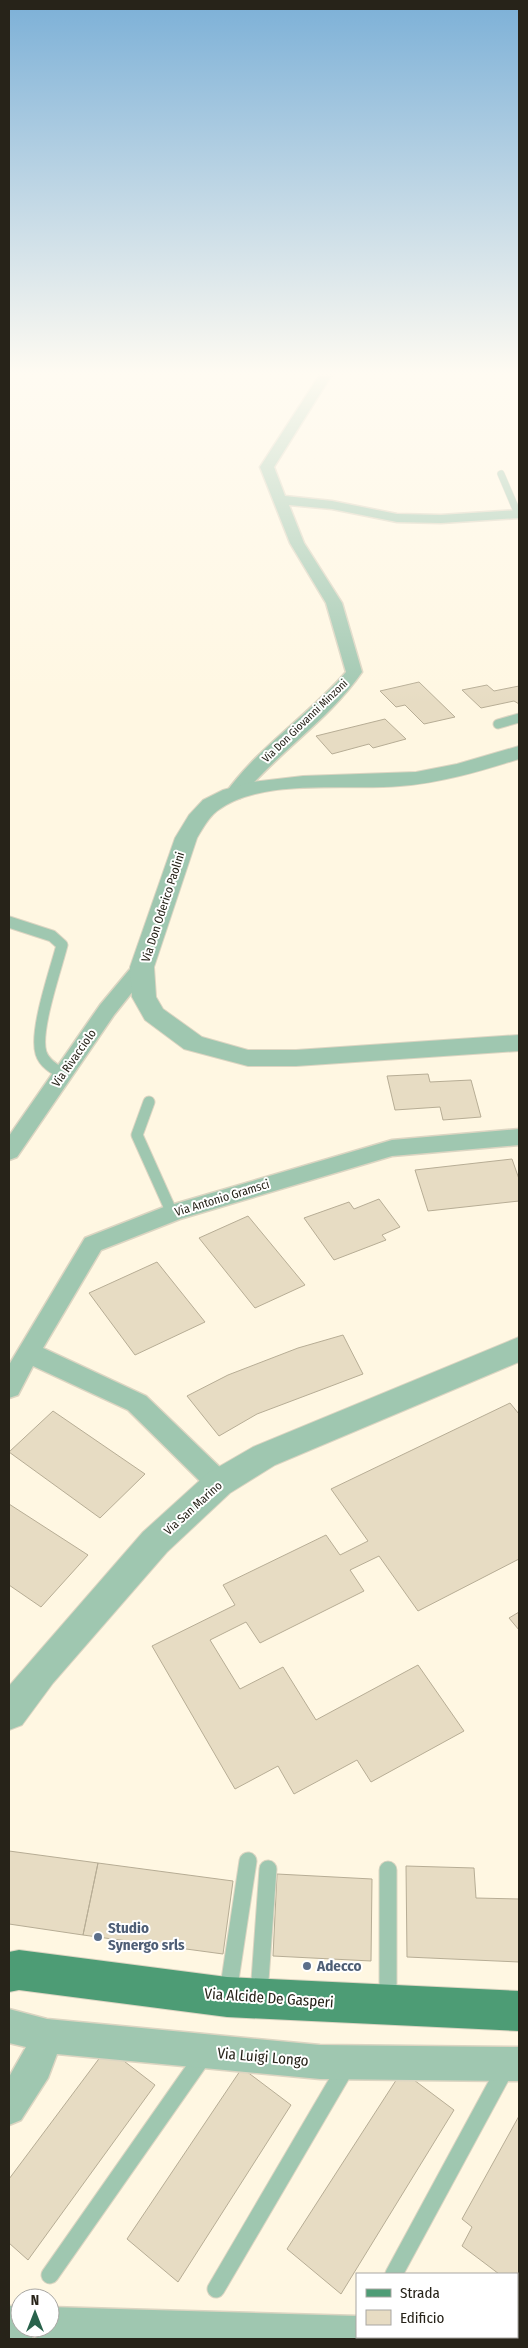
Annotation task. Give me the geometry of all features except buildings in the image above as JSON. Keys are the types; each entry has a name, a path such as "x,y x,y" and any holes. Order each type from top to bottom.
{"main road":[{"name":"Via Alcide De Gasperi","path":"12,1969 243,1997 388,2006 519,2011"}],"street":[{"name":"Via Don Giovanni Minzoni","path":"234,794 251,771 341,688 354,672 334,603 297,542 275,486"},
{"path":"281,500 332,505 397,518 441,519 519,514"},
{"name":"Via Don Oderico Paolini","path":"519,752 480,765 431,776 400,780 265,786 234,794 212,805 195,820 186,838 142,967 144,996 154,1014 193,1043 248,1058 296,1058 519,1042"},
{"name":"Via Rivacciolo","path":"9,1152 107,1010 142,967"},
{"name":"Via Antonio Gramsci","path":"9,1388 28,1352 93,1244 172,1213 392,1148 519,1137"},
{"name":"Via San Marino","path":"9,1713 42,1672 156,1542 219,1483 264,1456 519,1349"},
{"path":"28,1352 137,1403 219,1483"},
{"name":"Via Luigi Longo","path":"9,2026 47,2036 320,2062 514,2064"},
{"path":"9,2108 36,2066 47,2036"},
{"path":"60,2326 356,2335"},
{"path":"471,2338 516,2339"}],"lane":[{"path":"506,486 519,514"},
{"path":"498,724 519,718"},
{"path":"9,922 52,936 62,945 43,1024 40,1050 47,1063 63,1074"},
{"path":"149,1102 137,1135 172,1213"},
{"path":"243,1997 248,1861"},
{"path":"243,1997 268,1869"},
{"path":"388,1870 388,2006"},
{"path":"50,2275 206,2052"},
{"path":"216,2289 350,2062"},
{"path":"395,2273 514,2064"}],"place":[{"name":"Studio Synergo srls","path":"98,1937"},
{"name":"Adecco","path":"307,1966"}]}
